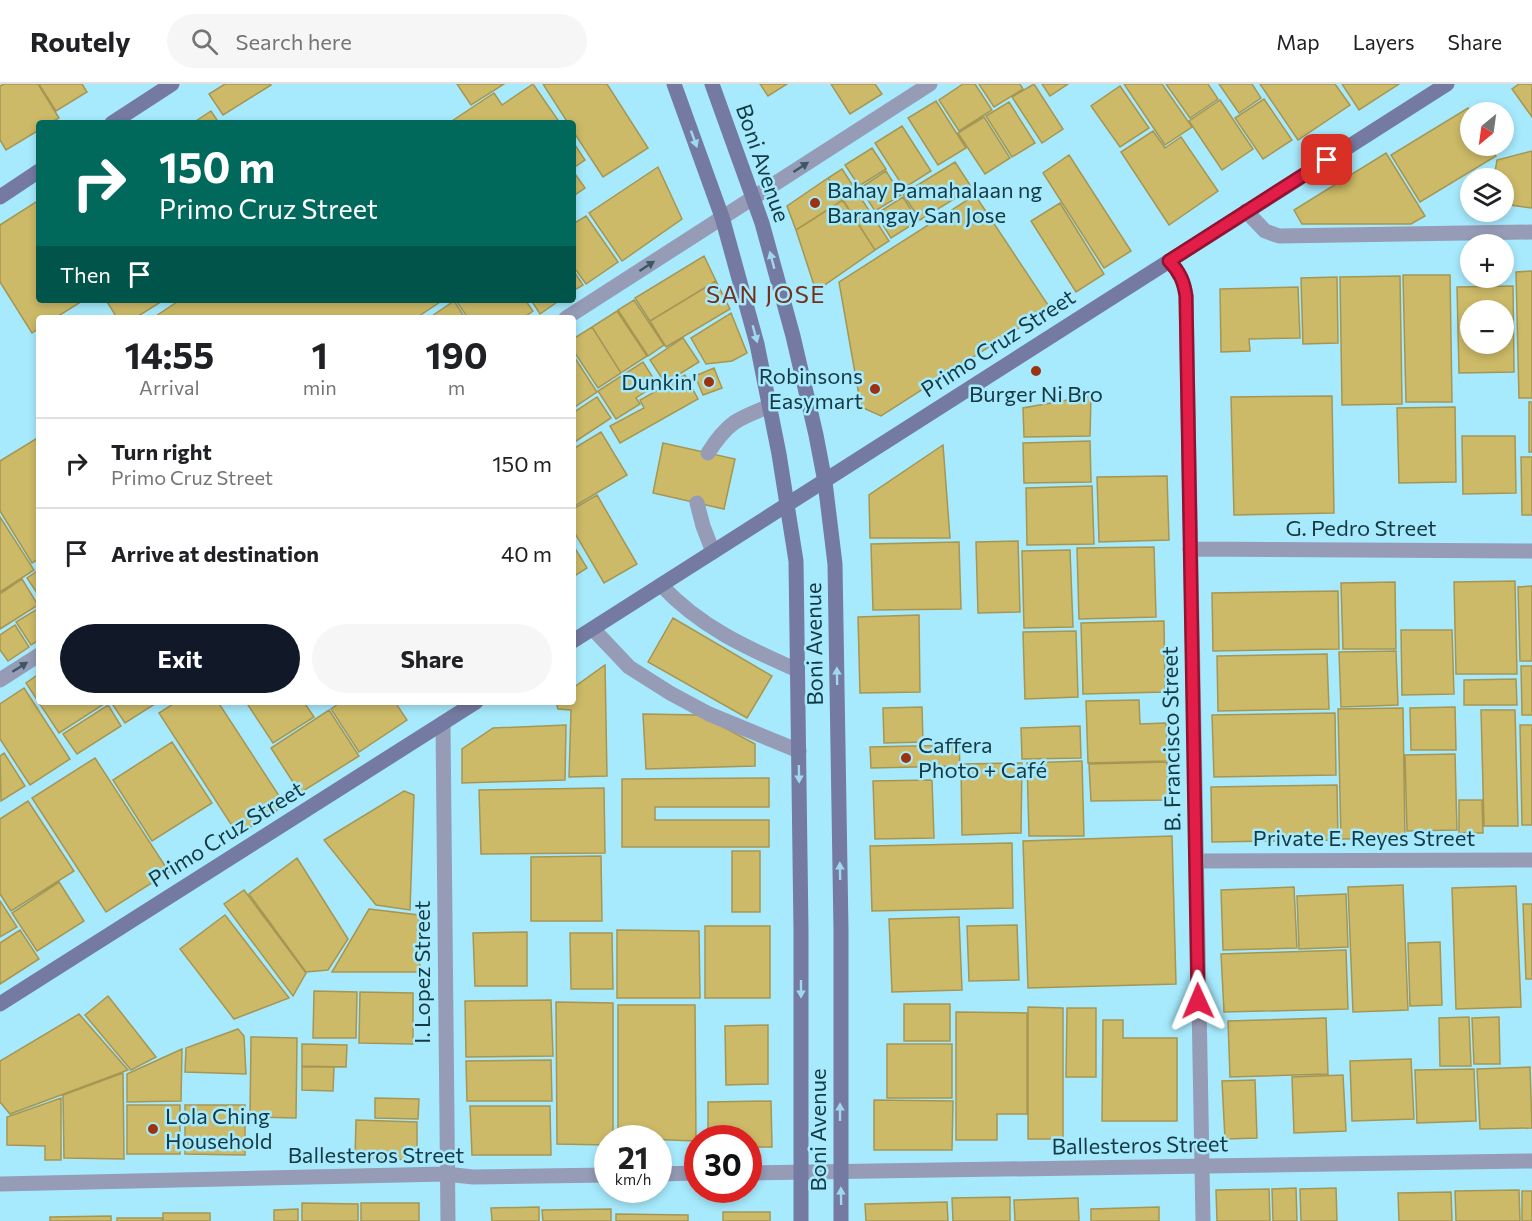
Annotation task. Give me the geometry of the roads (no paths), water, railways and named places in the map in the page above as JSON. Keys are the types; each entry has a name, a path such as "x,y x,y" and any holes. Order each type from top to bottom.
{"main road":[{"path":"117,120 172,84"},
{"name":"Boni Avenue","path":"674,84 723,217 758,344 796,561 801,1221"},
{"name":"Boni Avenue","path":"712,84 762,223 793,336 825,482 835,564 841,930 841,1221"},
{"name":"Primo Cruz Street","path":"576,639 1448,84"},
{"path":"0,197 36,173"},
{"name":"Primo Cruz Street","path":"0,1004 472,705"}],"street":[{"path":"571,315 930,84"},
{"path":"1246,211 1265,231 1279,236 1532,232"},
{"name":"B. Francisco Street","path":"1169,261 1178,270 1184,282 1186,296 1203,1221"},
{"path":"708,453 735,420 770,406"},
{"path":"697,503 713,552"},
{"name":"G. Pedro Street","path":"1190,549 1532,550"},
{"path":"662,585 677,602 706,625 797,670"},
{"path":"593,628 629,667 670,693 709,714 799,751"},
{"path":"0,680 36,657"},
{"name":"I. Lopez Street","path":"442,723 448,1221"},
{"name":"Private E. Reyes Street","path":"1196,861 1532,860"},
{"name":"Ballesteros Street","path":"762,1173 1532,1161"},
{"name":"Ballesteros Street","path":"0,1184 446,1174 473,1177 594,1175"}],"place":[{"name":"Bahay Pamahalaan ng Barangay San Jose","path":"815,203"},
{"name":"Burger Ni Bro","path":"1036,371"},
{"name":"Dunkin'","path":"709,382"},
{"name":"Robinsons Easymart","path":"875,389"},
{"name":"Caffera Photo + Café","path":"906,758"},
{"name":"Lola Ching Household","path":"153,1129"}],"district":[{"name":"SAN JOSE","path":"766,295"}]}
